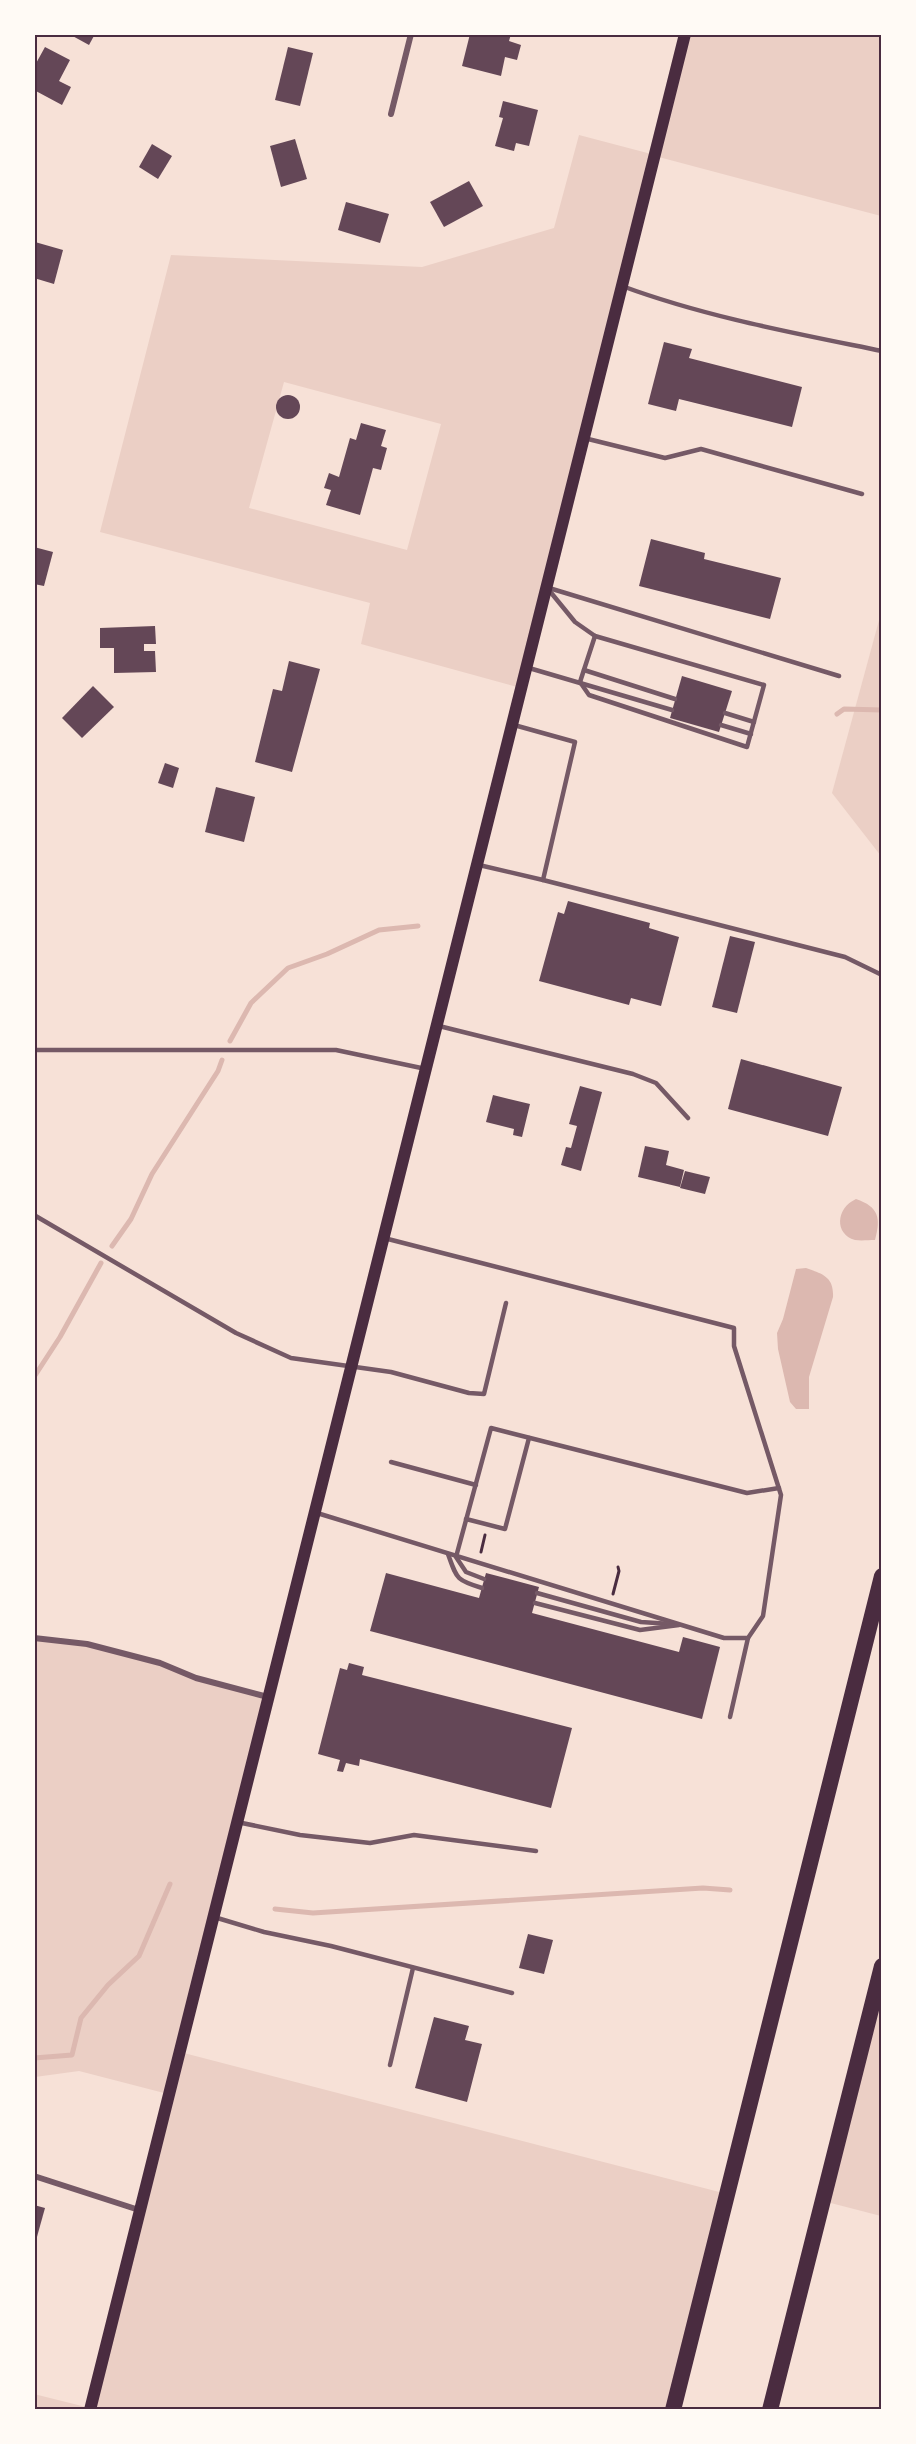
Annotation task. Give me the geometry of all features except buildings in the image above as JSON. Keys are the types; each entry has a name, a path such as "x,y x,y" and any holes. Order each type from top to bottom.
{"highway":[{"path":"673,2409 882,1576"},
{"path":"770,2409 882,1966"}],"main road":[{"path":"90,2409 685,34"}],"street":[{"path":"391,114 411,34"},
{"path":"34,1638 87,1644 160,1663 196,1678 269,1697"},
{"path":"34,2175 139,2210"}],"lane":[{"path":"622,285 672,304 746,324 882,351"},
{"path":"584,438 665,458 701,449 862,494"},
{"path":"546,587 575,622 595,636 764,685 747,747 589,694 580,682"},
{"path":"546,587 839,676"},
{"path":"580,682 595,636"},
{"path":"526,668 672,710"},
{"path":"584,670 675,699"},
{"path":"725,713 754,722"},
{"path":"512,724 575,742 543,880"},
{"path":"722,725 751,734"},
{"path":"477,865 845,957 882,975"},
{"path":"437,1025 633,1074 656,1083 688,1118"},
{"path":"34,1050 336,1050 426,1069"},
{"path":"34,1215 236,1333 291,1358 391,1372 469,1393 484,1394 506,1303"},
{"path":"384,1238 734,1328 734,1346 781,1495 763,1617 748,1638 730,1717"},
{"path":"484,1579 466,1572 456,1557 491,1428 747,1493 779,1488"},
{"path":"466,1519 505,1529 529,1438"},
{"path":"391,1462 476,1485"},
{"path":"315,1512 724,1638 748,1638"},
{"path":"448,1554 455,1573 462,1582 482,1588"},
{"path":"537,1593 641,1622 682,1624"},
{"path":"535,1603 640,1630 682,1624"},
{"path":"237,1822 300,1835 370,1843 414,1835 536,1851"},
{"path":"214,1917 264,1932 330,1946 512,1993"},
{"path":"390,2066 413,1968"}],"path":[{"path":"478,1563 488,1524"},
{"path":"616,1580 618,1567"}],"shaded area":[{"path":"685,35 881,35 881,216 655,156 521,688 361,644 370,603 100,532 171,255 422,267 554,228 579,135 655,155","holes":["284,382 441,424 407,550 249,508"]},
{"path":"881,613 881,856 832,793"},
{"path":"856,1199 870,1206 876,1214 878,1225 875,1240 855,1240 843,1232 841,1214 849,1203"},
{"path":"806,1268 826,1277 832,1285 833,1297 809,1377 809,1409 796,1409 790,1402 778,1349 777,1333 796,1269"},
{"path":"35,1638 87,1644 160,1663 196,1678 269,1697 180,2052 727,2194 673,2409 35,2410 34,2394 90,2408 168,2094 79,2071 35,2077"},
{"path":"881,1966 881,2216 823,2201"}],"waterway":[{"path":"837,714 844,709 882,710"},
{"path":"230,1041 251,1003 288,968 327,954 379,930 418,926"},
{"path":"112,1246 131,1219 152,1174 218,1071 222,1060"},
{"path":"34,1377 60,1337 101,1263"},
{"path":"34,2058 72,2055 81,2018 108,1985 139,1956 170,1884"},
{"path":"275,1909 313,1913 703,1888 730,1890"}]}
